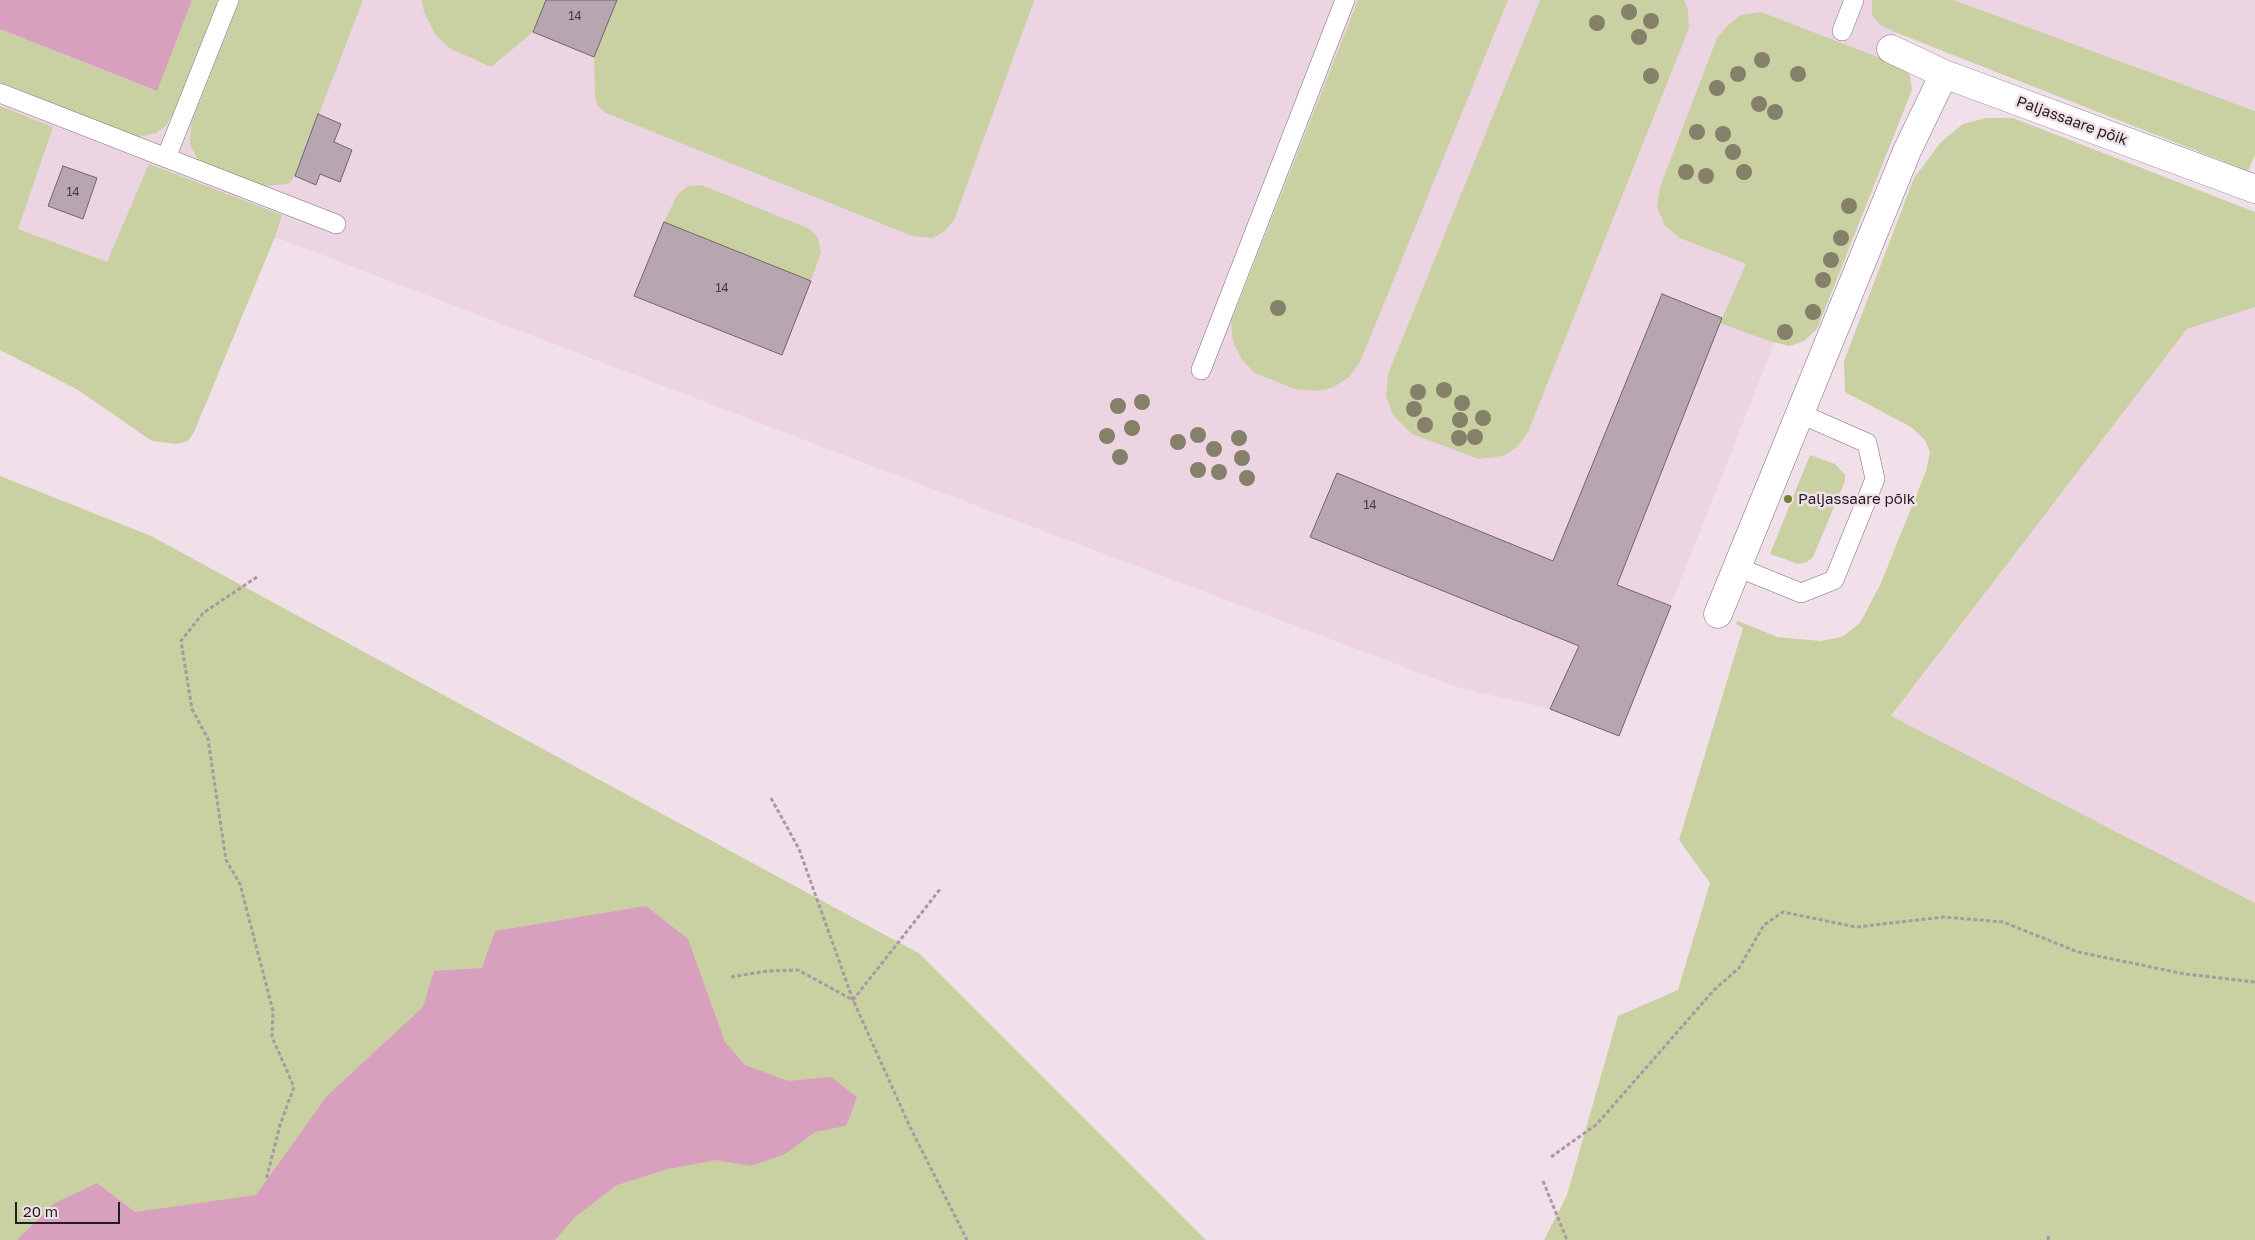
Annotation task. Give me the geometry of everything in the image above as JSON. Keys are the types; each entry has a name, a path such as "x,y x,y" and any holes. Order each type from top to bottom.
{"street":[{"name":"Paljassaare põik","path":"1891,49 1944,74 2255,190"},
{"path":"1718,614 1907,150 1944,74"}],"lane":[{"path":"166,158 229,0"},
{"path":"1201,370 1344,0"},
{"path":"1842,30 1854,0"},
{"path":"0,93 336,224"},
{"path":"1737,568 1801,593 1834,580 1875,479 1867,443 1801,414"}],"path":[{"path":"257,577 203,613 181,641 192,709 208,739 226,860 240,884 274,1011 272,1037 294,1087 280,1125 266,1180"},
{"path":"771,798 799,849 853,1000 910,1126 967,1240"},
{"path":"853,1000 940,888"},
{"path":"1551,1157 1597,1124 1714,990 1739,968 1764,925 1783,912 1856,927 1944,917 2003,922 2078,952 2185,974 2255,982"},
{"path":"731,977 767,971 798,970 853,1000"},
{"path":"1543,1181 1567,1240"},
{"path":"2048,1240 2049,1234"}],"shaded area":[{"path":"0,0 1910,0 1619,736 1550,709 1457,687 919,484 275,237 194,432 169,439 0,332"},
{"path":"0,0 192,0 157,91 0,29"},
{"path":"1954,0 2255,0 2255,111"},
{"path":"2255,307 2255,903 1891,717 2187,329"},
{"path":"646,906 688,939 725,1042 745,1065 788,1081 831,1077 857,1097 846,1126 815,1132 785,1154 751,1166 716,1160 668,1169 617,1185 575,1217 555,1240 17,1240 55,1203 97,1183 135,1212 256,1195 327,1096 423,1007 434,971 482,968 495,931"}],"green space":[{"path":"192,0 218,0 173,113 166,126 156,133 138,137 0,82 0,29 156,91"},
{"path":"240,0 363,0 295,176 288,184 263,186 199,162 190,145 191,124"},
{"path":"422,0 546,0 533,32 491,67 449,48 435,34 424,12"},
{"path":"617,0 1034,1 954,220 945,231 932,238 912,236 606,113 597,105 595,96 594,57"},
{"path":"1358,0 1508,0 1360,362 1349,377 1332,388 1315,391 1295,389 1255,373 1242,360 1233,342 1231,322"},
{"path":"1540,0 1684,0 1688,9 1689,28 1528,432 1517,447 1503,456 1479,459 1412,434 1393,415 1386,396 1388,374"},
{"path":"1872,0 1954,0 2255,111 2255,155 2248,171 1897,33 1880,25 1872,15"},
{"path":"1761,12 1901,66 1910,75 1912,90 1817,329 1804,341 1789,346 1766,340 1720,323 1746,264 1680,238 1665,226 1657,207 1660,187 1717,38 1727,26 1741,15"},
{"path":"0,106 53,127 18,229 107,262 149,164 282,215 275,237 194,432 188,441 176,444 152,441 78,390 0,350"},
{"path":"1986,118 2013,118 2255,212 2255,307 2187,329 1891,716 2255,903 2255,1240 1544,1240 1567,1195 1618,1016 1678,990 1710,883 1679,840 1743,628 1736,624 1738,621 1777,637 1820,641 1842,637 1860,623 1881,583 1926,471 1930,452 1925,440 1911,427 1845,392 1844,361 1914,178 1941,142 1963,124"},
{"path":"702,185 810,229 818,238 821,252 811,281 664,222 677,195 688,186"},
{"path":"1810,455 1835,464 1845,475 1845,481 1813,557 1807,562 1798,564 1770,554"},
{"path":"0,476 151,536 920,954 1206,1240 0,1240"}],"building":[{"path":"546,0 617,0 594,57 533,32"},
{"path":"318,114 341,124 334,142 352,150 340,182 320,174 316,185 295,176"},
{"path":"63,166 97,178 83,219 48,206"},
{"path":"664,222 811,281 782,355 634,296"},
{"path":"1662,294 1722,318 1617,585 1671,606 1619,736 1550,709 1579,646 1310,537 1337,473 1553,561"}],"place":[{"name":"Paljassaare põik","path":"1788,499"}]}
